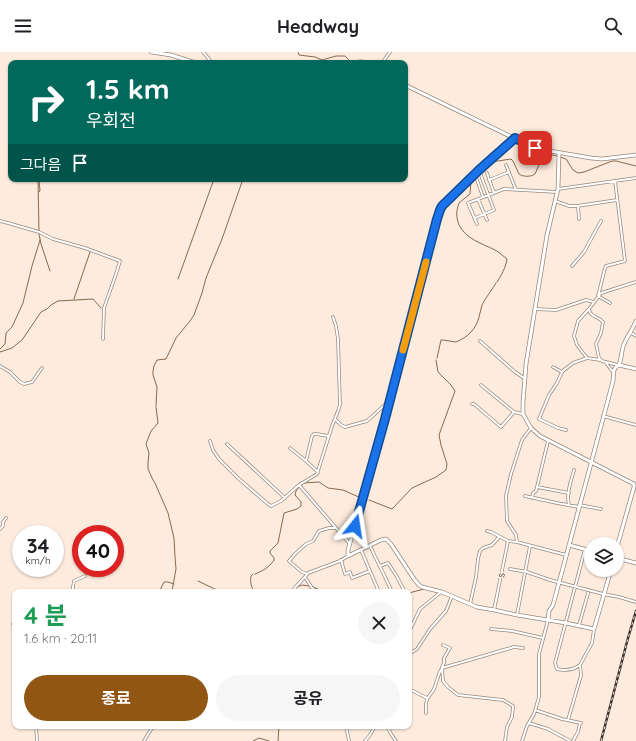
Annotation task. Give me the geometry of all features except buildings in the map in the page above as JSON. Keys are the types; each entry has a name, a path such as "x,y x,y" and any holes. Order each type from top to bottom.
{"street":[{"path":"151,52 171,55 187,60"},
{"path":"203,52 210,60"},
{"path":"408,85 539,149 599,159 636,155"},
{"path":"348,556 440,210 442,206 479,170 515,138"},
{"path":"559,153 557,191 547,235 524,378 523,414 531,428 540,436 635,484 620,537"},
{"path":"506,165 516,190"},
{"path":"475,218 494,210 479,170"},
{"path":"489,180 509,172"},
{"path":"487,173 494,193"},
{"path":"477,224 468,203 504,189 557,191 636,178"},
{"path":"477,180 483,197"},
{"path":"598,296 606,266 625,261 615,181"},
{"path":"478,198 487,220"},
{"path":"555,201 569,206 578,206 617,200"},
{"path":"578,206 579,219"},
{"path":"0,221 39,232 53,239 120,261 104,308 103,339"},
{"path":"572,266 584,252 601,221"},
{"path":"587,358 577,345 574,336 578,321 603,292 636,282"},
{"path":"598,296 610,303"},
{"path":"535,309 556,310 586,300 594,302"},
{"path":"589,309 591,315 602,320 603,322 601,333 596,344 600,360"},
{"path":"210,441 213,450 219,459 268,504 272,505 285,498 299,485 318,472 339,408 337,330 333,317"},
{"path":"522,741 539,697 539,658 549,611 553,605 615,368 619,365 624,344 636,322"},
{"path":"630,333 636,336"},
{"path":"480,341 524,378"},
{"path":"566,430 558,428 540,419 549,395 562,372 570,365 587,358 636,369"},
{"path":"605,362 614,375"},
{"path":"0,366 24,384 32,382 42,368"},
{"path":"553,367 562,372"},
{"path":"481,385 514,412 523,414"},
{"path":"335,419 341,425 346,427 365,422 389,401"},
{"path":"472,404 474,404 501,427 514,412"},
{"path":"603,416 636,425 636,421"},
{"path":"517,542 516,535 507,521 506,496 522,441 525,434 531,428"},
{"path":"306,461 312,436 316,434 329,436"},
{"path":"532,498 533,493 536,492 548,441"},
{"path":"227,444 285,498"},
{"path":"290,448 318,472"},
{"path":"569,505 568,501 574,470"},
{"path":"299,485 350,544"},
{"path":"537,487 569,494"},
{"path":"525,496 557,503 601,509"},
{"path":"0,528 3,526 3,522 6,518"},
{"path":"307,574 299,570 289,561 306,544 313,541 319,531 329,528 336,528"},
{"path":"487,531 508,541 566,555"},
{"path":"470,604 480,551 483,548 492,545 499,537"},
{"path":"294,589 307,574 386,539 419,585 442,592 476,607 594,629"},
{"name":"s","path":"494,610 508,541"},
{"path":"569,544 584,549"},
{"path":"370,546 391,589"},
{"path":"517,615 530,546"},
{"path":"361,550 378,589"},
{"path":"584,553 555,663 557,669 568,670 580,665 592,643 594,629 609,577"},
{"path":"341,560 345,574 350,572 352,578 370,571"},
{"path":"624,560 636,563"},
{"path":"380,566 388,563 396,574 404,589"},
{"path":"510,569 636,602"},
{"path":"73,589 74,582 83,577"},
{"path":"305,577 314,589"},
{"path":"579,625 590,590"},
{"path":"412,626 420,609 436,595 442,592"},
{"path":"412,652 417,648 430,629 446,611 452,596"},
{"path":"491,629 512,631 543,638"},
{"path":"426,713 427,698 433,690 442,668 444,658 450,648 442,645"},
{"path":"442,668 514,647 523,648"},
{"path":"568,720 581,675 580,665"},
{"path":"442,668 443,681 456,694 503,700 513,706 512,717 507,727 505,741"},
{"path":"412,691 427,698"},
{"path":"535,710 581,723 573,741"},
{"path":"528,723 548,730 570,741"},
{"path":"36,729 38,741"},
{"path":"144,741 151,729"},
{"path":"347,729 349,741"},
{"path":"365,741 373,729"},
{"path":"388,729 396,741"}],"waterway":[{"path":"298,52 299,55 315,57 322,60"},
{"path":"322,60 336,56 345,56 349,60"},
{"path":"482,169 491,162 511,159 519,174 529,176 535,174 544,153 557,156"},
{"path":"560,157 566,159 573,170 578,173 612,161 636,166"},
{"path":"472,179 470,194 459,203 457,219 459,225 466,234 507,259 502,274 497,282"},
{"path":"38,182 39,234 50,271"},
{"path":"39,182 39,192"},
{"path":"178,279 213,182"},
{"path":"156,406 157,387 153,375 154,366 157,360 166,359 176,338 194,315 206,278 222,239 242,182"},
{"path":"0,349 5,344 6,333 12,327 23,303 40,240"},
{"path":"74,299 90,252"},
{"path":"437,358 441,340 456,342 464,338 474,329 478,321 482,305 496,283"},
{"path":"0,352 12,348 22,340 41,312 58,301 93,299 101,308"},
{"path":"369,500 392,509 412,488 436,477 446,470 447,464 439,435 455,391 438,372 436,360"},
{"path":"156,407 158,423 151,431 146,444 149,453 148,469 168,513 174,538 176,569 172,589"},
{"path":"301,486 304,483 319,482 328,488 343,490 361,498"},
{"path":"274,560 270,551 278,543 284,513 297,509 301,506 301,502 295,495 299,487"},
{"path":"255,574 268,567 274,560"},
{"path":"253,574 251,576 253,589"},
{"path":"198,581 215,589"},
{"path":"160,589 164,582 174,584"},
{"path":"297,587 302,585 309,586"},
{"path":"313,587 318,589"},
{"path":"412,592 424,589"},
{"path":"278,741 279,729"},
{"path":"253,741 259,738 269,741"}],"railway":[{"path":"601,741 636,611"}],"slow traffic":[{"path":"403,350 426,262"}],"route":[{"path":"355,526 441,208 479,170 515,138 535,148"}]}
